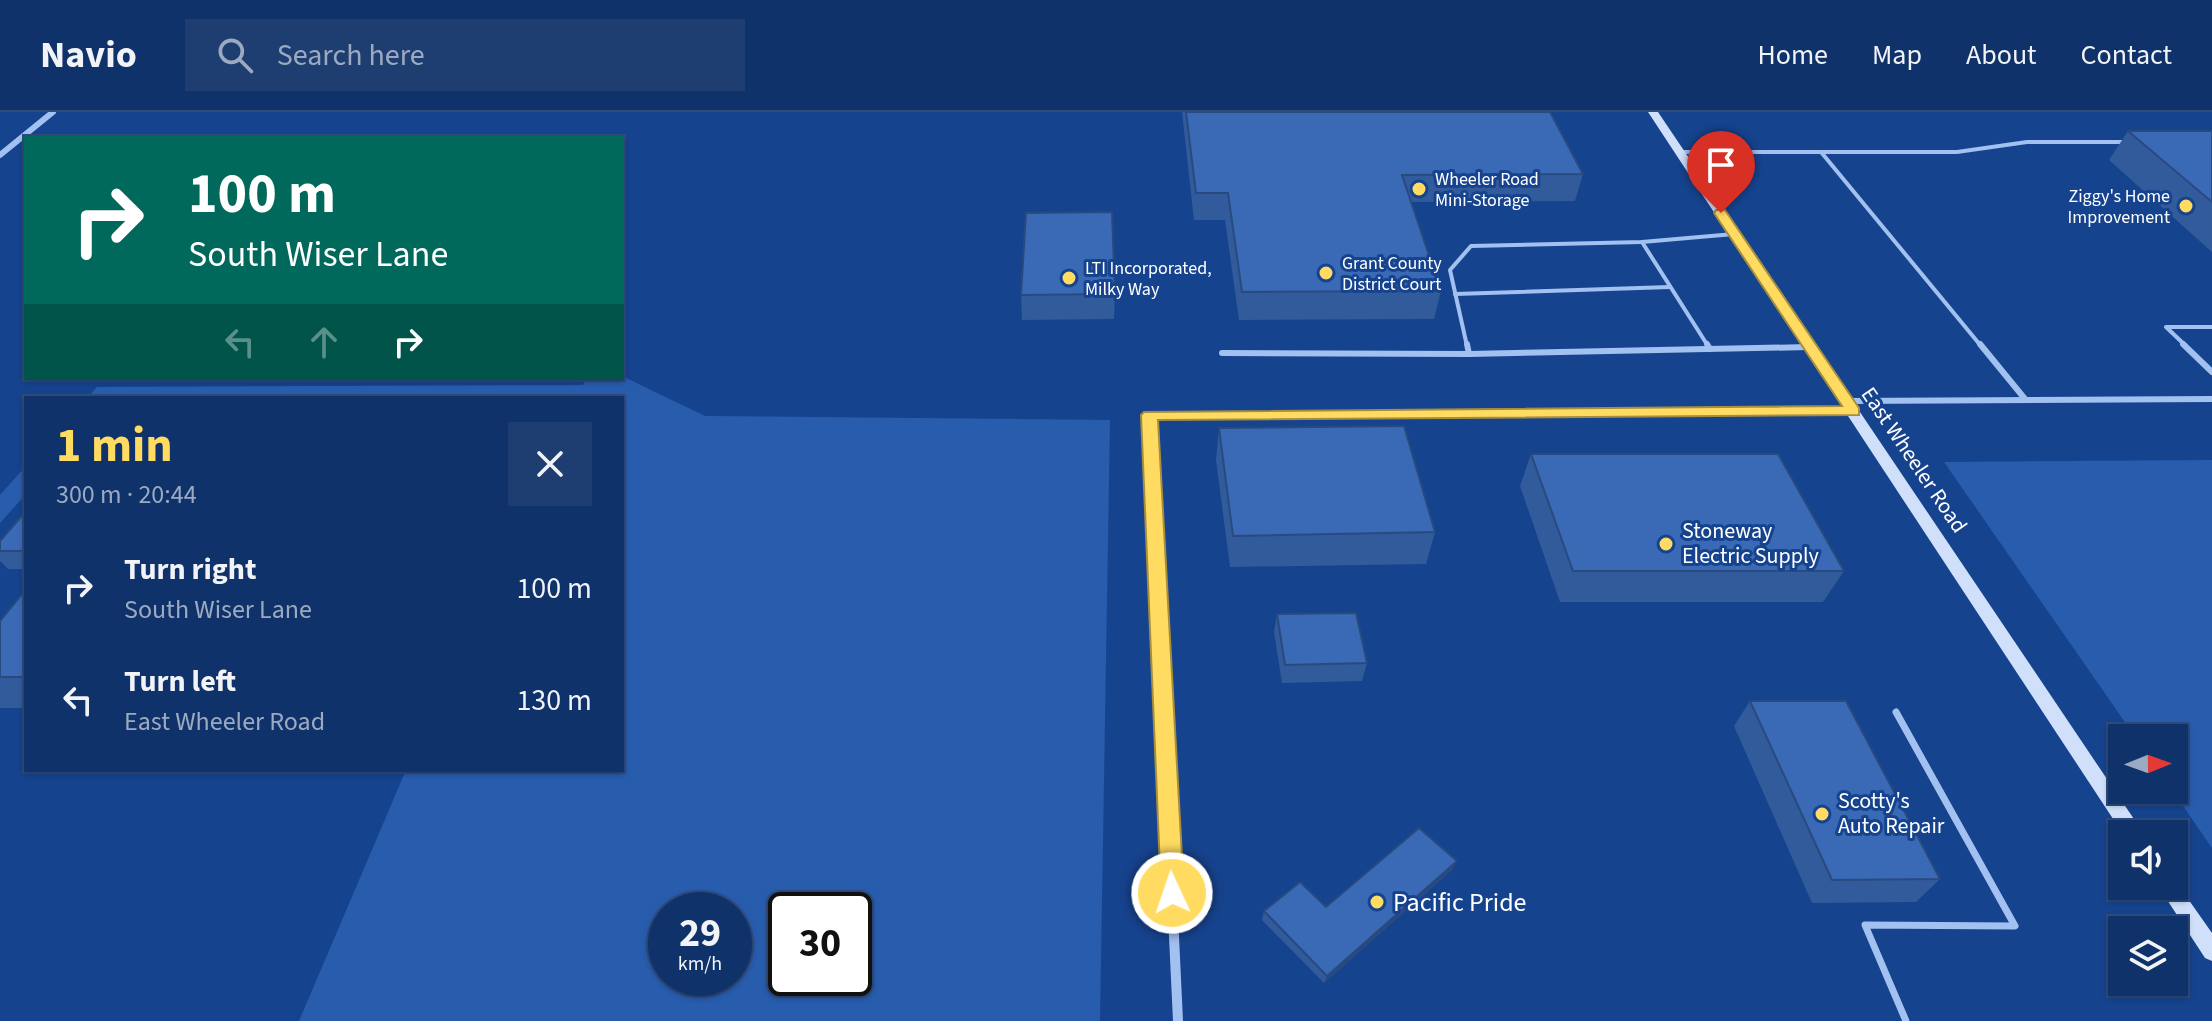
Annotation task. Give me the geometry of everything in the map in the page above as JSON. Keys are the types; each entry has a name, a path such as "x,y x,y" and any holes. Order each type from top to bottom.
{"main road":[{"name":"East Wheeler Road","path":"1653,112 2125,820"},
{"path":"2178,900 2212,951"}],"street":[{"path":"0,155 53,112"},
{"path":"1178,1021 1149,415 1850,406"}],"lane":[{"path":"1680,152 1957,152 2027,142 2135,142"},
{"path":"1821,152 2026,400"},
{"path":"1469,354 1450,270 1471,246 1642,242 1734,234"},
{"path":"1642,242 1710,349"},
{"path":"1455,294 1670,287"},
{"path":"2212,327 2166,327 2212,372"},
{"path":"1222,353 1469,354 1810,347"},
{"path":"1850,406 2026,400 2212,399"},
{"path":"1896,712 2015,926 1865,925 1906,1021"}],"shaded area":[{"path":"624,377 705,416 1110,420 1100,1021 299,1021 405,772 624,772 624,396 89,396 97,387 583,385 585,380 624,380"},
{"path":"2212,460 2212,848 2182,804 2188,804 2188,724 2126,724 1944,462"},
{"path":"24,468 24,496 0,523 0,495"}],"building":[{"path":"1186,112 1550,112 1583,174 1402,175 1441,291 1242,292 1228,193 1196,193"},
{"path":"2128,131 2212,131 2212,202"},
{"name":"LTI Incorporated, Milky Way","path":"1112,212 1115,294 1021,295 1026,213"},
{"path":"1404,426 1435,532 1233,536 1219,428"},
{"name":"Stoneway Electric Supply","path":"1531,454 1778,454 1844,571 1573,571"},
{"path":"24,513 24,551 0,551 0,541"},
{"path":"24,591 24,677 0,677 0,621"},
{"path":"1356,613 1367,663 1285,665 1277,614"},
{"path":"1750,701 1846,701 1940,879 1832,880"},
{"name":"Pacific Pride","path":"1419,828 1457,861 1327,976 1264,911 1300,882 1326,907"}],"place":[{"name":"Wheeler Road Mini-Storage","path":"1419,189"},
{"name":"Ziggy's Home Improvement","path":"2186,206"},
{"name":"Grant County District Court","path":"1326,273"},
{"name":"LTI Incorporated, Milky Way","path":"1069,278"},
{"name":"Stoneway Electric Supply","path":"1666,544"},
{"name":"Scotty's Auto Repair","path":"1822,814"},
{"name":"Pacific Pride","path":"1377,902"}],"route":[{"path":"1172,893 1149,415 1853,412 1721,213"}]}
